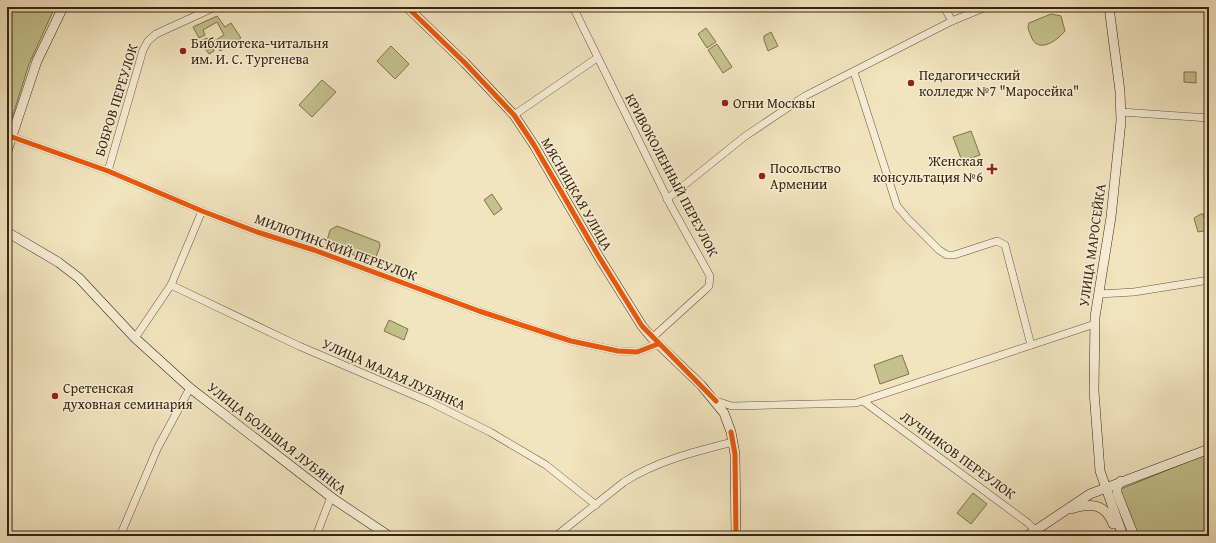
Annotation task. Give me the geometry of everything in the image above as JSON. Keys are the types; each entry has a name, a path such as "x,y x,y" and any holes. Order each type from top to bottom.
{"main road":[{"path":"7,151 36,61 63,7"},
{"name":"МЯСНИЦКАЯ УЛИЦА","path":"407,7 465,63 514,115 538,151 603,263 642,326 655,341 716,401 728,421 733,442 736,536"},
{"name":"УЛИЦА МАРОСЕЙКА","path":"1109,7 1121,112 1114,192 1095,324 1094,362 1099,468 1123,536"},
{"name":"УЛИЦА БОЛЬШАЯ ЛУБЯНКА","path":"7,232 58,262 79,278 135,338 190,388 330,497 389,536"},
{"path":"1027,536 1090,494 1209,449"},
{"path":"1121,481 1117,487 1117,493 1134,536"},
{"path":"1057,515 1079,507 1090,506 1100,508 1109,514 1117,536"}],"street":[{"name":"БОБРОВ ПЕРЕУЛОК","path":"108,171 143,50 148,40 156,34 215,7"},
{"name":"КРИВОКОЛЕННЫЙ ПЕРЕУЛОК","path":"573,7 667,199 703,261 710,276 710,281 706,289 655,341"},
{"path":"944,7 952,21"},
{"path":"667,199 744,137 805,96 952,21 986,7"},
{"path":"514,115 597,58"},
{"path":"854,72 899,209 939,250 948,255 954,255 995,241 1002,242 1005,245 1031,345"},
{"path":"1121,112 1209,118"},
{"name":"МИЛЮТИНСКИЙ ПЕРЕУЛОК","path":"12,138 108,171 202,211 479,311 571,341 631,352 655,341"},
{"path":"135,338 171,285 202,211"},
{"path":"1099,294 1134,292 1209,280"},
{"name":"УЛИЦА МАЛАЯ ЛУБЯНКА","path":"171,285 299,346 430,402 490,432 551,468 596,505"},
{"path":"716,401 732,406 852,403 863,401 1095,324"},
{"path":"120,536 158,447 190,388"},
{"name":"ЛУЧНИКОВ ПЕРЕУЛОК","path":"863,401 1009,509 1036,531"},
{"path":"556,536 635,475 666,461 733,442"},
{"path":"316,536 330,497"}],"shaded area":[{"path":"7,7 55,7 29,64 7,134"},
{"path":"1051,14 1061,16 1065,31 1052,42 1042,45 1038,44 1034,41 1030,33 1028,28 1029,23"},
{"path":"217,16 225,27 231,23 241,38 220,51 214,41 224,35 217,22 203,30 205,35 199,38 193,27"},
{"path":"706,28 716,42 707,48 698,34"},
{"path":"771,32 778,46 768,51 764,36"},
{"path":"207,38 214,51 209,54 200,41"},
{"path":"717,44 732,67 723,73 708,50"},
{"path":"391,46 409,64 395,79 377,61"},
{"path":"1184,72 1196,72 1196,83 1184,82"},
{"path":"322,80 336,92 312,117 299,105"},
{"path":"971,131 980,155 962,161 953,137"},
{"path":"492,194 502,209 494,215 484,200"},
{"path":"1203,214 1204,218 1209,217 1209,230 1198,232 1194,218"},
{"path":"337,226 379,242 380,246 375,260 371,262 326,244 330,230"},
{"path":"389,320 408,329 404,340 384,331"},
{"path":"902,355 909,374 880,384 874,365"},
{"path":"1209,453 1209,536 1137,536 1120,494 1121,489"},
{"path":"973,493 987,504 971,524 957,513"}],"cycle path":[{"path":"407,7 465,63 514,115 534,145 599,257 642,326 716,401"},
{"path":"12,137 108,171 202,211 257,232 314,250 479,311 571,341 618,351 637,352 658,344"},
{"path":"731,432 735,454 736,536"}],"place":[{"name":"Библиотека-читальня им. И. С. Тургенева","path":"183,51"},
{"name":"Педагогический колледж №7 \"Маросейка\"","path":"911,83"},
{"name":"Огни Москвы","path":"725,103"},
{"name":"Женская консультация №6","path":"992,169"},
{"name":"Посольство Армении","path":"762,176"},
{"name":"Сретенская духовная семинария","path":"55,396"}]}
